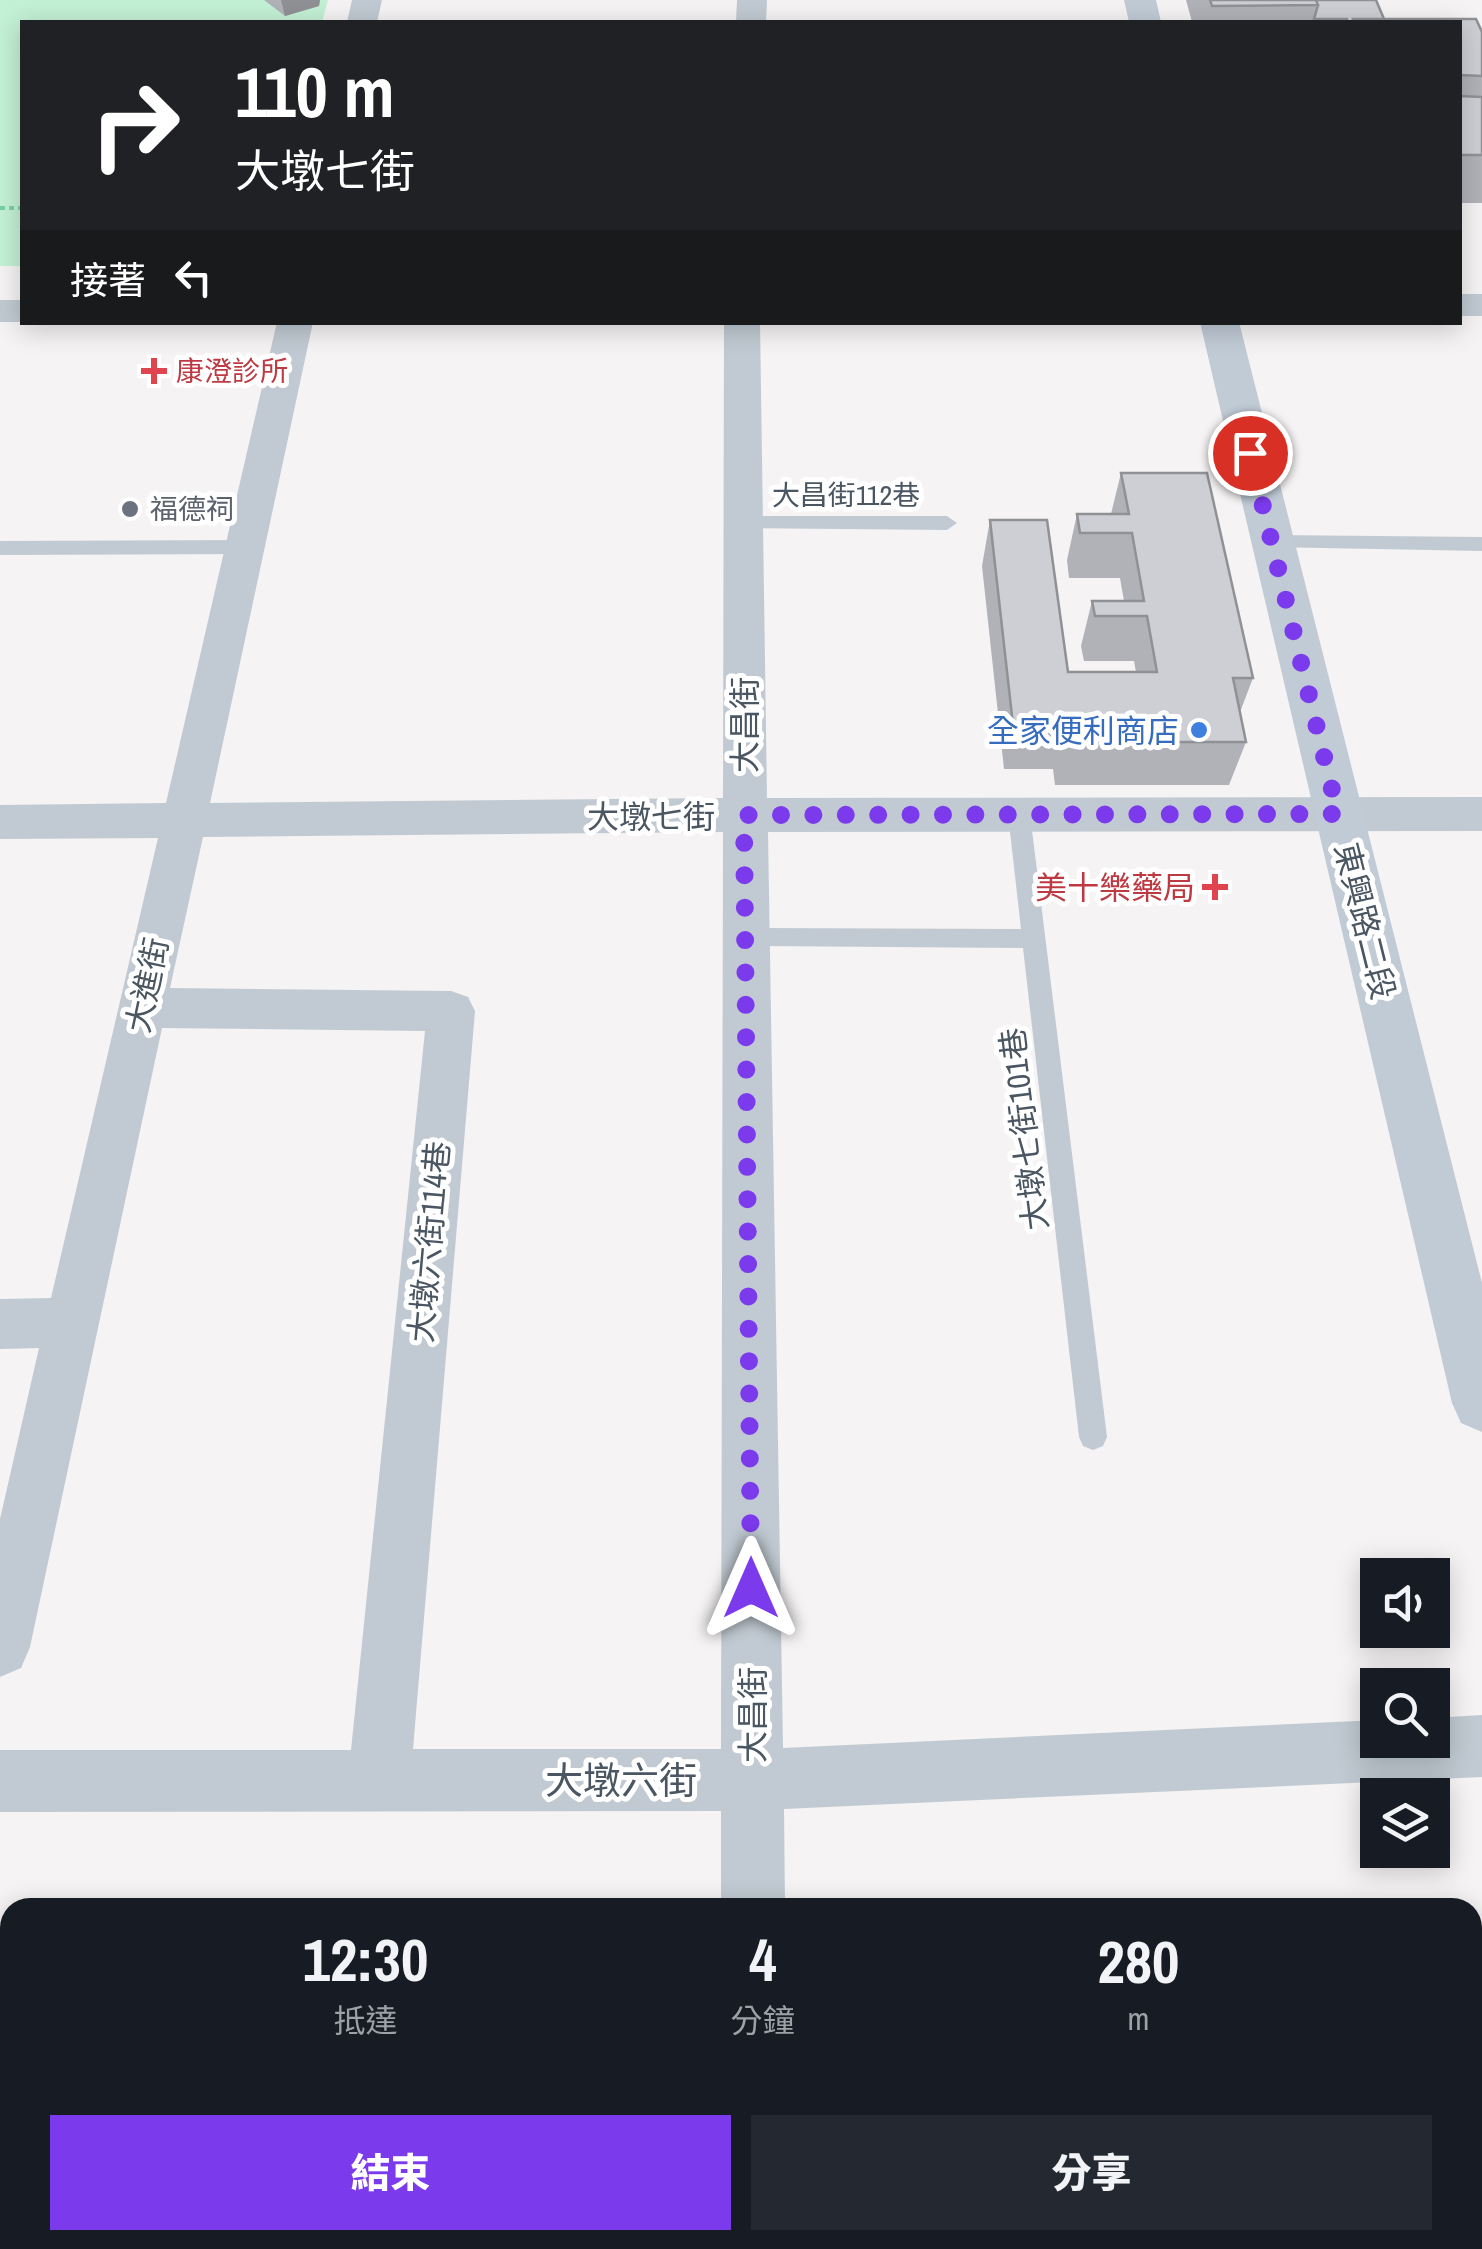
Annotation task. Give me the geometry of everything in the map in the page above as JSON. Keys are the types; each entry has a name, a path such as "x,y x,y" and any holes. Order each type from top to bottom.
{"street":[{"name":"大進街","path":"0,1647 294,325"},
{"name":"大昌街","path":"742,325 753,1898"},
{"name":"東興路二段","path":"1221,325 1482,1400"},
{"name":"大墩七街","path":"0,822 1482,814"},
{"name":"大墩六街114巷","path":"142,1008 451,1011 379,1780"},
{"path":"0,1324 72,1323"},
{"name":"大墩六街","path":"0,1781 752,1780 1482,1746"}],"lane":[{"name":"大昌街112巷","path":"745,523 947,523"},
{"path":"1271,542 1482,544"},
{"path":"0,548 245,547"},
{"name":"大墩七街101巷","path":"1019,814 1094,1437"},
{"path":"747,937 1034,939"}],"green space":[{"path":"0,0 328,0 323,20 20,20 20,266 0,266"}],"building":[{"path":"1210,0 1316,0 1318,5 1212,6"},
{"path":"1316,0 1376,0 1384,19 1314,19"},
{"path":"1476,19 1482,32 1482,76 1462,75 1462,20 1353,20"},
{"path":"1462,96 1482,97 1482,155 1462,155"},
{"path":"1121,473 1207,473 1253,678 1233,678 1246,742 1066,742 1064,725 1013,725 990,520 1047,520 1068,672 1157,672 1147,616 1095,616 1092,601 1144,601 1132,533 1080,533 1077,514 1129,514"}],"place":[{"name":"康澄診所","path":"154,371"},
{"name":"福德祠","path":"130,509"},
{"name":"全家便利商店","path":"1199,730"},
{"name":"美十樂藥局","path":"1215,887"}],"route":[{"path":"751,1588 744,815 1338,814 1250,453"}]}
